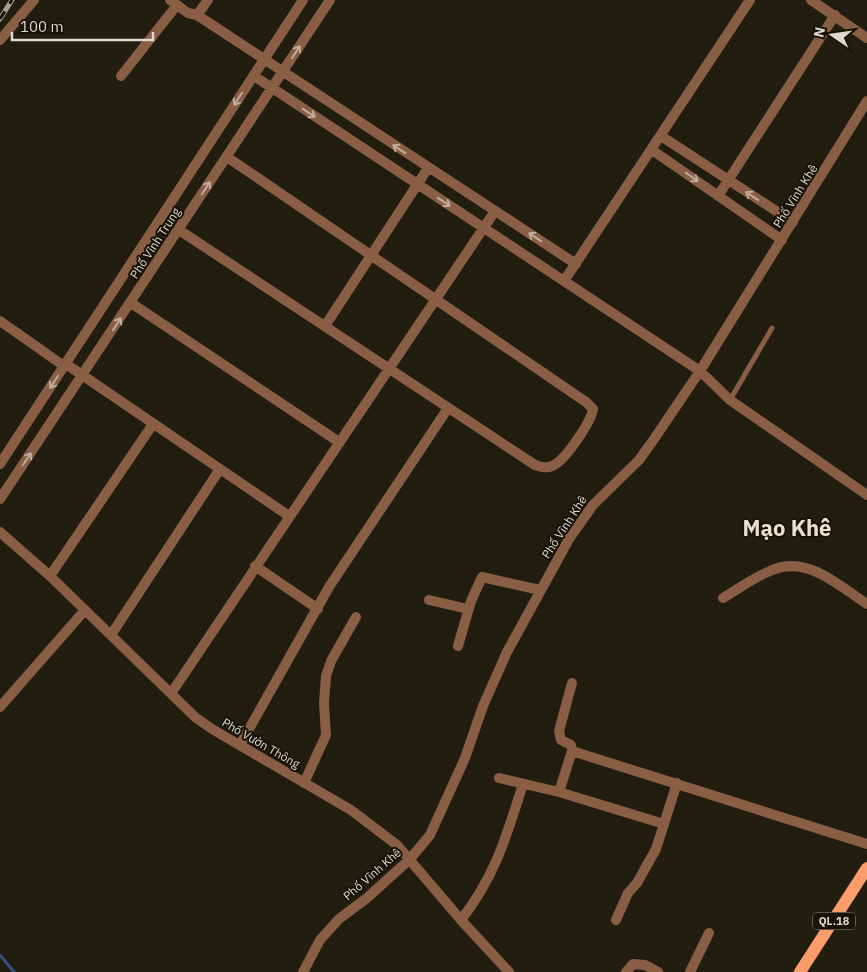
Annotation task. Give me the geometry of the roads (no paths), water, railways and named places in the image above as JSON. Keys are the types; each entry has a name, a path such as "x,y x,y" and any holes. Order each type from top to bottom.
{"main road":[{"name":"QL.18","path":"800,972 867,868"}],"street":[{"path":"0,40 34,0"},
{"path":"197,15 208,0"},
{"name":"Phố Vĩnh Trung","path":"0,464 303,0"},
{"name":"Phố Vĩnh Trung","path":"0,500 330,0"},
{"path":"564,281 750,0"},
{"path":"811,0 867,38"},
{"path":"121,76 173,2 188,13 197,15 265,59 576,264"},
{"path":"718,196 835,15"},
{"path":"254,76 700,371 730,400 867,494"},
{"name":"Phố Vĩnh Khê","path":"303,972 320,940 339,919 367,898 410,859 430,835 465,758 483,706 507,652 569,539 593,505 639,460 700,371 867,102"},
{"path":"661,136 793,222"},
{"path":"652,150 782,240"},
{"path":"179,230 535,465 545,468 554,465 563,457 591,418 593,409 586,402 227,157"},
{"path":"325,326 428,168"},
{"path":"172,692 495,211"},
{"path":"131,303 339,442"},
{"path":"0,321 289,516"},
{"path":"240,745 329,587 448,408"},
{"path":"50,576 153,424"},
{"path":"111,635 220,469"},
{"name":"Phố Vườn Thông","path":"2,537 50,576 195,716 240,745 351,810 397,845 461,920 509,972"},
{"path":"256,566 318,609"},
{"path":"723,598 769,571 784,566 799,566 816,570 867,604"},
{"path":"458,646 468,609 482,577 540,590"},
{"path":"429,600 468,609"},
{"path":"0,707 85,610"},
{"path":"304,783 326,735 324,703 326,676 331,660 356,617"},
{"path":"559,792 572,751 572,745 561,740 559,730 572,683"},
{"path":"572,751 867,844"},
{"path":"499,778 559,792 664,824"},
{"path":"616,920 628,893 637,883 656,849 677,783"},
{"path":"461,920 478,898 492,875 523,784"},
{"path":"690,972 709,933"},
{"path":"626,972 634,964 639,964 658,972"}],"lane":[{"path":"730,400 772,328"}],"waterway":[{"path":"0,955 14,972"}],"railway":[{"path":"0,19 12,0"}],"district":[{"name":"Mạo Khê","path":"787,527"}]}
